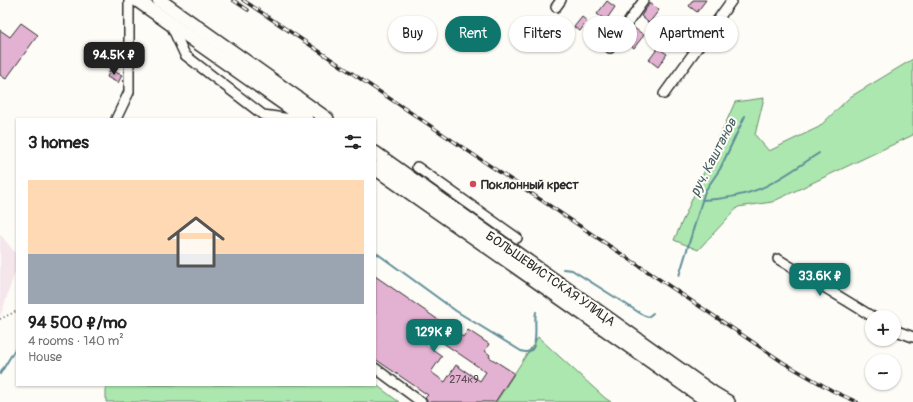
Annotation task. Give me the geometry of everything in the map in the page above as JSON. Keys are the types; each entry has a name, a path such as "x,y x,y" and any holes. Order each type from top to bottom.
{"highway":[{"path":"136,0 305,118"},
{"path":"159,0 325,118"},
{"name":"БОЛЬШЕВИСТСКАЯ УЛИЦА","path":"376,154 713,393 728,402"},
{"name":"БОЛЬШЕВИСТСКАЯ УЛИЦА","path":"376,169 709,402"}],"street":[{"path":"116,118 129,92 129,0"},
{"path":"633,16 644,0"},
{"path":"664,94 732,0"},
{"path":"170,24 185,55 264,115 284,118"},
{"path":"417,168 516,238"},
{"path":"778,259 865,312"},
{"path":"901,333 913,337"},
{"path":"376,369 421,402"}],"path":[{"path":"0,319 16,311"}],"shaded area":[{"path":"0,234 16,254 16,269 0,317"}],"green space":[{"path":"913,59 913,135 772,202 738,207 698,250 674,240 735,102 764,98 755,135 769,151 819,127 850,97"},
{"path":"538,337 605,398 611,402 496,402"},
{"path":"376,385 399,402 106,402 106,386 376,386"}],"building":[{"path":"693,0 706,0 697,12 689,6"},
{"path":"607,1 615,7 609,16 600,16 597,14"},
{"path":"650,3 659,10 654,16 645,16 645,20 641,16"},
{"path":"582,17 583,18 583,27 580,31 575,28"},
{"path":"21,23 38,35 6,79 0,75 0,30 10,37"},
{"path":"637,30 644,35 637,44"},
{"path":"655,52 664,52 667,54 658,67 649,60"},
{"path":"110,70 122,75 118,83 107,77"},
{"path":"376,277 463,337 468,330 489,344 485,351 490,355 489,357 514,373 495,402 428,402 425,398 428,395 376,360","holes":["430,334 486,372 480,381 456,365 445,382 431,372 442,356 424,343"]}],"waterway":[{"name":"руч. Каштанов","path":"679,276 705,191 720,169 745,116"},
{"path":"702,200 737,196 765,187 819,153"},
{"name":"руч. Каштанов","path":"376,253 456,311 521,351 528,352 532,350 534,345 536,312"},
{"name":"руч. Каштанов","path":"563,269 572,270 643,315 648,317 653,313"},
{"name":"руч. Каштанов","path":"0,374 16,348"}],"railway":[{"path":"233,0 248,10"},
{"path":"243,0 784,363 833,391 857,402"}],"place":[{"name":"Поклонный крест","path":"473,184"}]}
